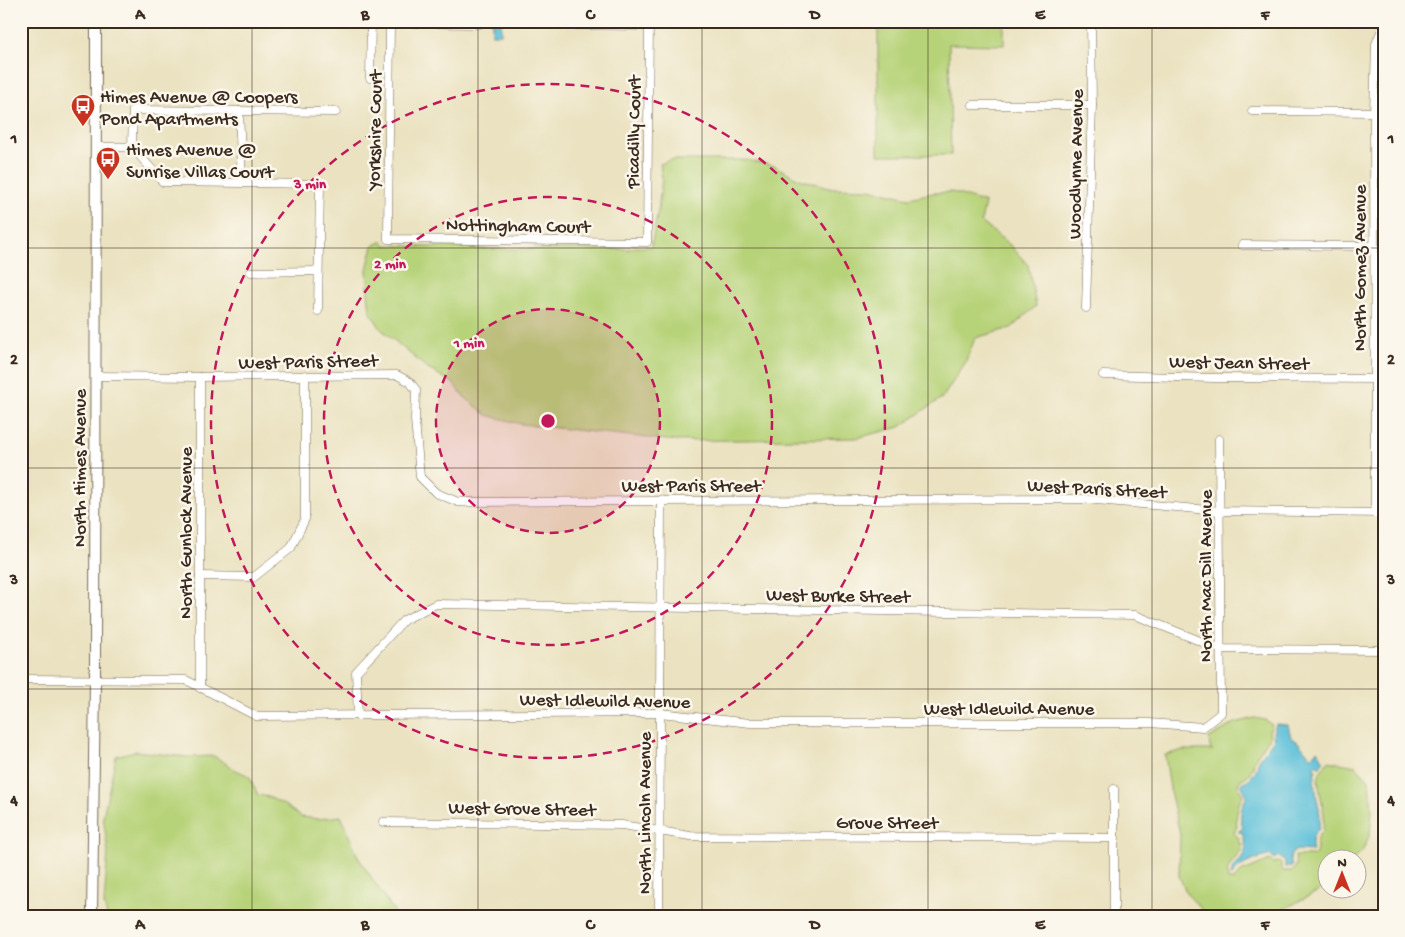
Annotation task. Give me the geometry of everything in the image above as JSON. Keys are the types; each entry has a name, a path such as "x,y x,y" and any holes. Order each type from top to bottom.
{"street":[{"name":"North Himes Avenue","path":"92,916 95,680 96,21"},
{"path":"370,78 371,21"},
{"name":"Woodlynne Avenue","path":"1086,308 1092,105 1091,21"},
{"path":"390,22 480,24"},
{"name":"Yorkshire Court","path":"388,240 390,22"},
{"path":"563,25 649,24"},
{"name":"Picadilly Court","path":"647,242 649,24"},
{"name":"North Gomez Avenue","path":"1375,513 1374,112 1376,44 1384,24"},
{"path":"973,105 1092,105"},
{"path":"318,311 320,184 162,182 132,147 133,110 336,112"},
{"path":"239,111 242,182"},
{"path":"1252,111 1374,112"},
{"path":"96,147 132,147"},
{"name":"Nottingham Court","path":"388,240 647,242"},
{"path":"1242,245 1374,246"},
{"path":"251,272 318,271"},
{"path":"200,576 254,577 291,548 305,519 306,375"},
{"name":"West Paris Street","path":"96,376 397,375 410,382 416,390 415,420 420,477 436,493 458,502 1085,499 1220,511 1384,513"},
{"name":"West Jean Street","path":"1103,375 1374,379"},
{"name":"North Gunlock Avenue","path":"200,377 200,688"},
{"name":"North Mac Dill Avenue","path":"1219,439 1221,713"},
{"name":"North Lincoln Avenue","path":"659,916 661,500"},
{"name":"West Burke Street","path":"358,716 356,672 404,620 436,604 1135,615 1220,649 1384,650"},
{"name":"West Idlewild Avenue","path":"21,679 186,680 256,716 660,713 750,723 1148,723 1203,727 1221,713"},
{"path":"1114,789 1114,916"},
{"name":"West Grove Street","path":"384,822 622,824 660,831"},
{"name":"Grove Street","path":"660,831 690,836 1115,838"}],"green space":[{"path":"878,21 1004,21 1004,45 949,44 951,155 878,155"},
{"path":"670,160 747,160 775,166 799,179 833,188 869,189 909,198 933,193 952,192 985,203 981,222 1010,245 1028,265 1036,306 1011,328 975,338 965,363 943,397 900,427 856,438 676,441 521,424 487,415 462,395 452,382 428,369 381,329 370,312 367,269 373,246 383,241 384,245 453,246 484,249 630,249 635,247 651,247 662,179 660,164"},
{"path":"1255,718 1265,720 1272,725 1269,731 1270,737 1256,757 1252,769 1247,776 1239,781 1238,787 1243,795 1237,811 1237,826 1234,833 1242,847 1228,870 1228,880 1234,880 1241,872 1270,860 1273,863 1278,862 1281,864 1283,871 1292,871 1296,866 1295,856 1313,856 1316,854 1317,840 1323,831 1324,815 1318,780 1320,772 1328,761 1356,766 1369,780 1372,811 1370,834 1363,850 1318,850 1318,891 1270,916 1208,916 1187,894 1179,876 1180,834 1171,795 1165,755 1183,750 1213,750 1210,748 1209,738 1235,723"},
{"path":"135,751 188,757 214,756 249,776 258,795 269,797 301,817 319,819 341,816 358,857 397,916 107,916 104,904 108,851 103,817 116,756"}],"water":[{"path":"492,21 501,21 501,34 492,34"},
{"path":"1276,724 1288,725 1291,738 1299,743 1310,756 1314,755 1317,750 1324,761 1319,767 1317,764 1314,766 1316,771 1314,774 1316,776 1314,780 1320,815 1319,829 1312,839 1313,851 1297,850 1292,853 1290,858 1292,866 1285,867 1285,862 1278,856 1274,859 1271,855 1260,858 1238,868 1231,876 1233,867 1241,860 1246,848 1242,832 1238,832 1243,827 1241,812 1247,796 1242,783 1255,772 1259,760 1274,739 1273,732"}],"place":[{"name":"Himes Avenue @ Coopers Pond Apartments","path":"83,127"},
{"name":"Himes Avenue @ Sunrise Villas Court","path":"108,180"}]}
